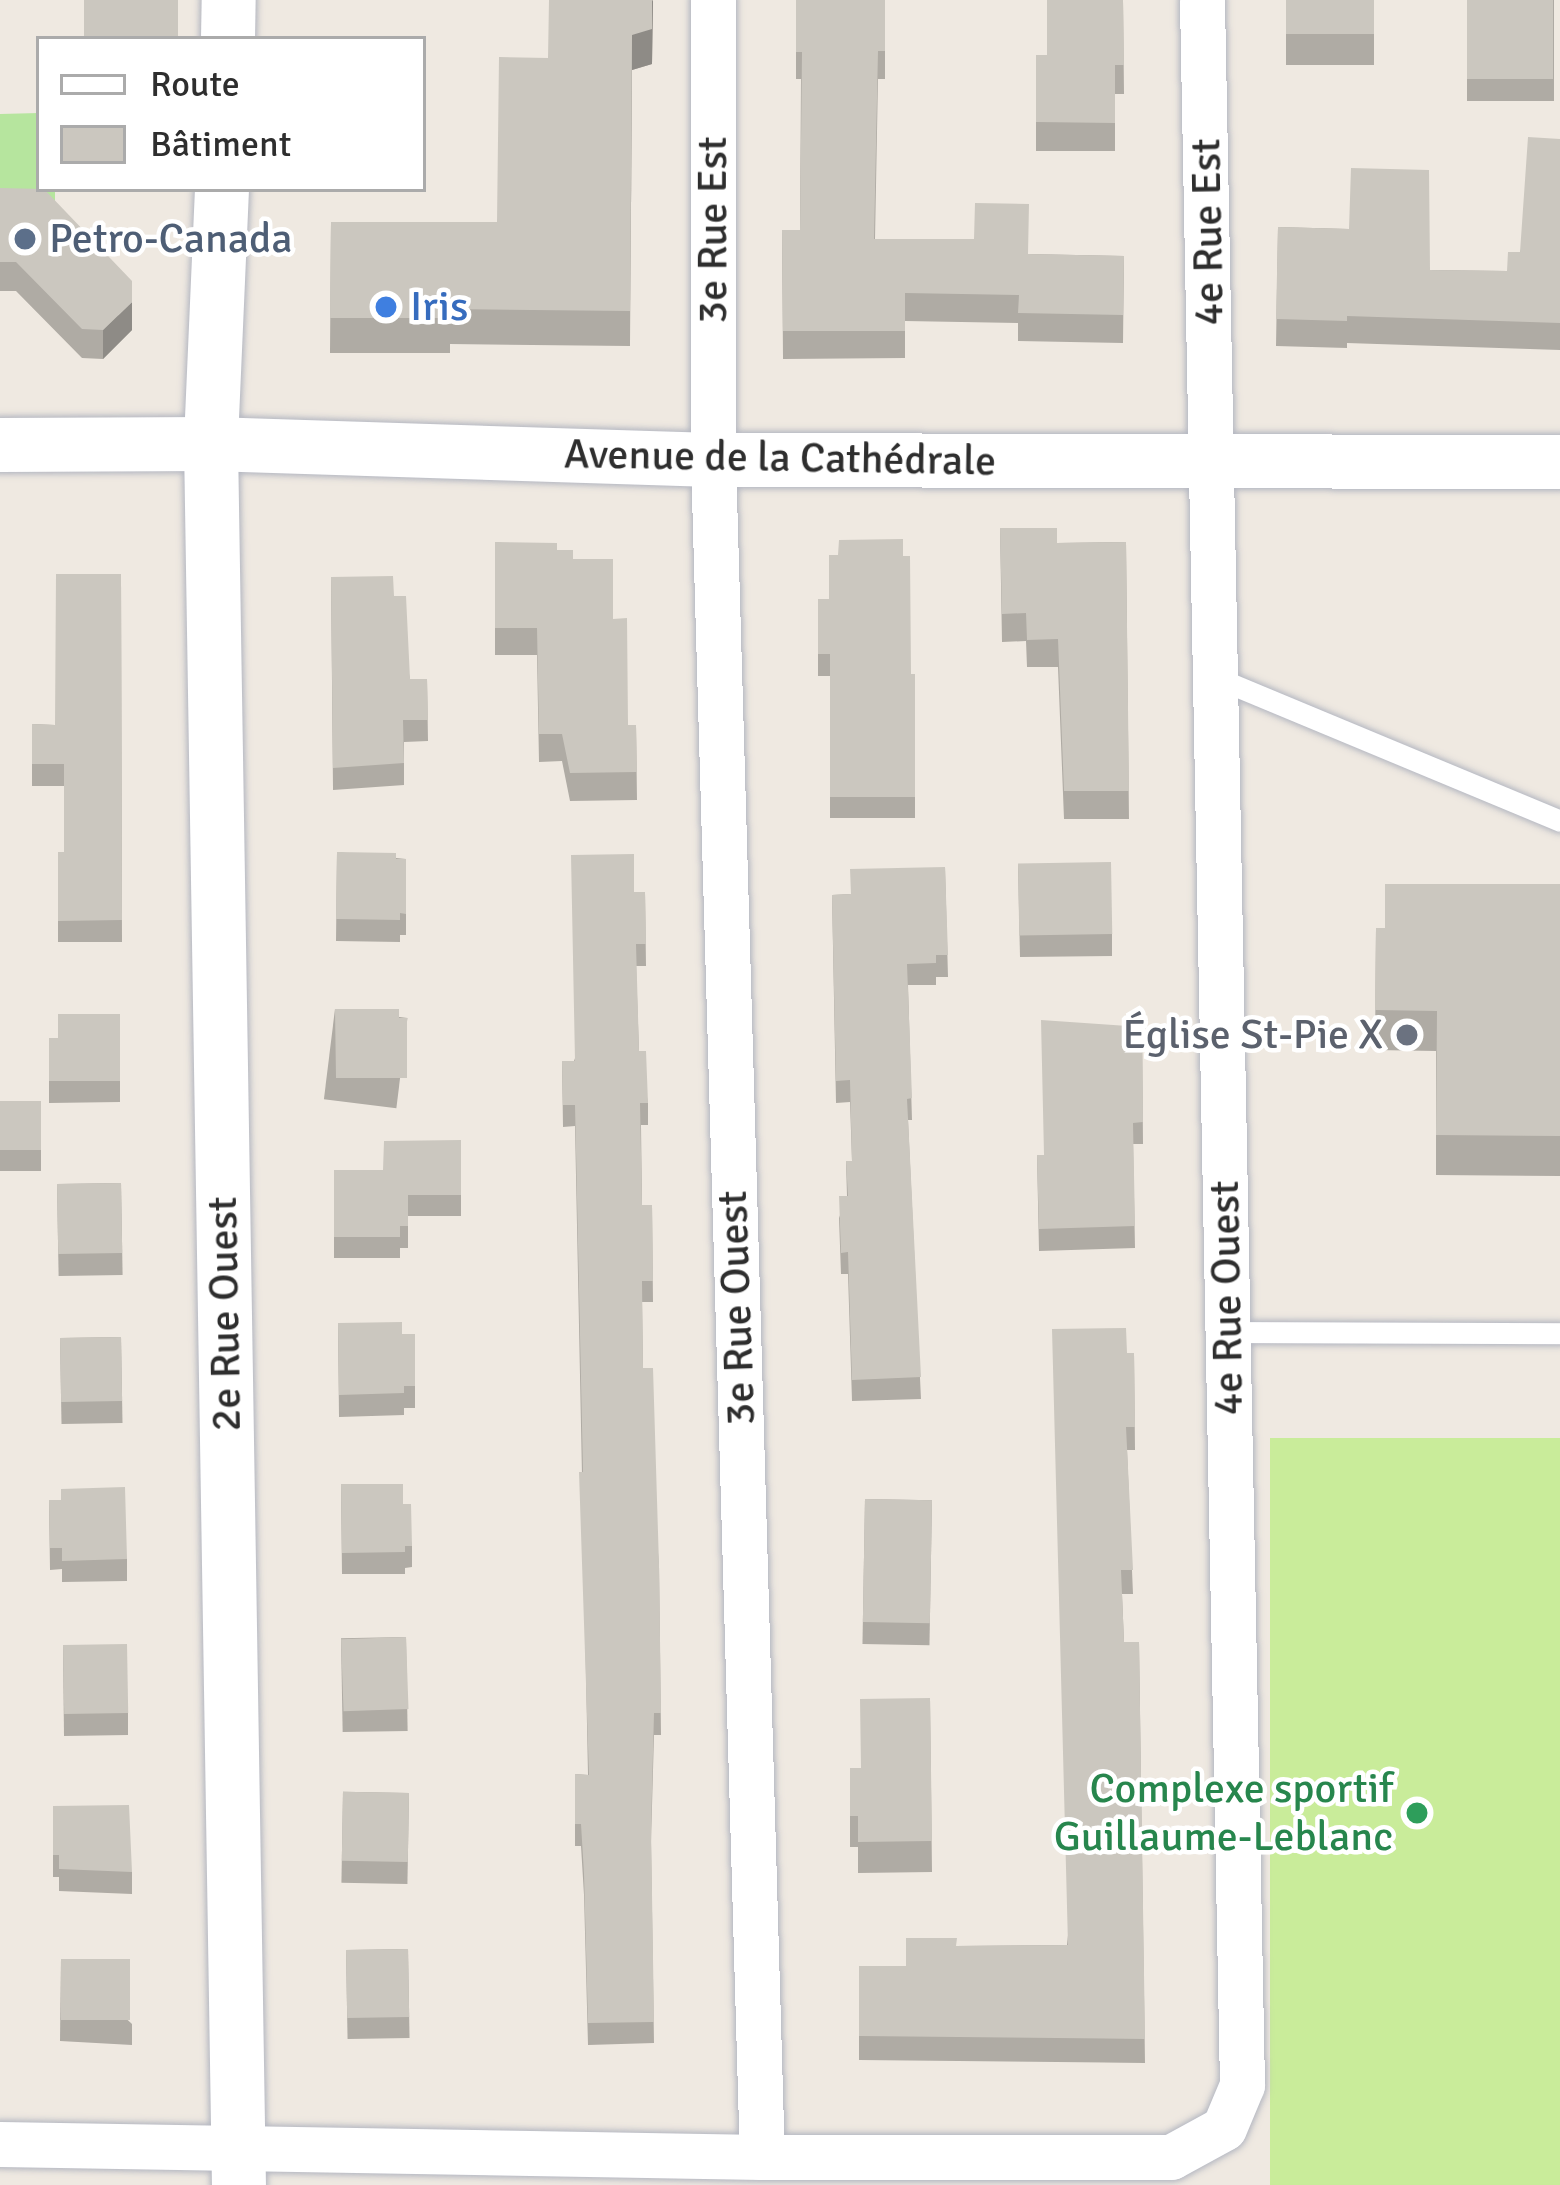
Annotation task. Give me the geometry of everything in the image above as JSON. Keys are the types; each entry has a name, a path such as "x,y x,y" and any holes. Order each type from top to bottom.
{"street":[{"path":"228,36 229,0"},
{"name":"3e Rue Est","path":"713,0 713,460"},
{"name":"4e Rue Est","path":"1202,0 1213,464"},
{"name":"2e Rue Ouest","path":"222,192 211,444 239,2166"},
{"name":"Avenue de la Cathédrale","path":"0,445 211,444 713,460 1560,462"},
{"name":"3e Rue Ouest","path":"713,460 762,2157"},
{"name":"4e Rue Ouest","path":"762,2157 1171,2157 1224,2128 1242,2085 1213,464"},
{"path":"0,2144 239,2166 762,2157"}],"lane":[{"path":"1217,678 1560,821"},
{"path":"1228,1332 1560,1333"}],"green space":[{"path":"36,113 36,192 55,192 55,216 0,217 0,114"},
{"name":"Complexe sportif Guillaume-Leblanc","path":"1270,1438 1560,1438 1560,2185 1270,2185"}],"building":[{"path":"84,0 178,0 178,36 84,36"},
{"path":"549,0 652,0 652,29 632,35 630,311 450,309 450,318 330,318 331,222 497,222 499,57 548,58"},
{"path":"796,0 885,0 885,51 878,51 874,239 974,239 975,203 1029,204 1028,254 1124,256 1123,315 1018,313 1019,295 905,293 905,331 783,331 782,230 800,230 802,52 796,52"},
{"path":"1047,0 1123,0 1124,65 1115,65 1115,123 1036,122 1036,55 1047,55"},
{"path":"1286,0 1374,0 1374,34 1286,34"},
{"path":"1467,0 1553,0 1553,79 1467,79"},
{"path":"1528,137 1560,139 1560,323 1347,316 1347,321 1276,319 1278,227 1349,229 1351,168 1429,170 1430,270 1507,271 1508,252 1520,252"},
{"path":"0,188 47,192 132,281 132,302 103,330 82,329 16,262 0,262"},
{"path":"1000,528 1057,528 1057,543 1126,542 1129,791 1064,791 1058,639 1027,640 1026,613 1002,614"},
{"path":"903,539 903,556 910,556 915,797 830,797 830,654 818,654 818,599 829,599 829,555 838,555 839,540"},
{"path":"495,542 557,543 557,550 573,550 573,559 613,559 613,619 627,618 628,725 636,725 637,772 570,773 562,734 539,734 537,628 495,628"},
{"path":"56,574 121,574 122,920 58,921 64,764 32,764 32,724 55,725"},
{"path":"393,576 394,596 406,596 410,679 427,679 428,720 403,720 404,763 333,768 331,577"},
{"path":"337,852 396,853 396,859 406,859 406,914 400,913 400,920 336,919"},
{"path":"634,854 634,892 645,892 646,944 636,944 639,1051 646,1051 648,1103 640,1103 642,1205 652,1205 653,1281 642,1281 643,1368 653,1368 659,1565 661,1713 654,1713 651,1830 654,2022 588,2023 581,1824 575,1824 575,1774 589,1775 579,1472 583,1472 575,1105 563,1105 562,1061 575,1061 571,855"},
{"path":"1111,862 1112,934 1019,936 1018,864"},
{"path":"945,867 948,955 936,955 936,963 907,964 912,1098 907,1099 921,1377 852,1380 848,1252 841,1253 839,1196 848,1196 846,1161 852,1161 850,1080 836,1081 832,895 851,894 850,869"},
{"name":"Église St-Pie X","path":"1385,884 1560,884 1560,1136 1436,1135 1437,1011 1375,1010 1376,928 1385,928"},
{"path":"335,1009 399,1009 399,1018 407,1018 407,1078 336,1078"},
{"path":"58,1014 120,1014 120,1081 49,1081 49,1038 58,1038"},
{"path":"1041,1020 1142,1027 1143,1122 1133,1123 1135,1226 1039,1229 1037,1155 1044,1155"},
{"path":"0,1101 41,1101 41,1150 0,1150"},
{"path":"461,1140 461,1195 408,1195 408,1226 400,1226 400,1237 334,1237 334,1170 383,1170 384,1141"},
{"path":"121,1183 122,1253 58,1254 57,1184"},
{"path":"402,1322 402,1334 415,1334 415,1386 404,1386 404,1393 339,1395 338,1323"},
{"path":"1126,1328 1127,1353 1134,1353 1135,1427 1126,1427 1133,1570 1121,1570 1124,1642 1139,1642 1145,2039 859,2036 859,1966 906,1966 906,1938 957,1938 956,1946 1068,1945 1052,1329"},
{"path":"121,1337 122,1401 61,1402 60,1338"},
{"path":"341,1484 403,1484 403,1504 411,1504 412,1546 405,1546 405,1552 342,1553"},
{"path":"125,1487 127,1559 62,1561 62,1548 50,1548 49,1500 61,1500 61,1489"},
{"path":"865,1499 932,1500 930,1623 863,1622"},
{"path":"406,1637 409,1709 344,1711 341,1639"},
{"path":"127,1644 128,1713 64,1714 63,1645"},
{"path":"930,1698 932,1841 858,1842 858,1816 850,1816 850,1768 861,1768 860,1699"},
{"path":"343,1792 409,1793 408,1862 342,1861"},
{"path":"129,1805 132,1872 59,1869 59,1855 53,1855 53,1806"},
{"path":"408,1949 409,2017 347,2018 346,1950"},
{"path":"61,1959 130,1959 130,2020 61,2020"}],"place":[{"name":"Petro-Canada","path":"25,239"},
{"name":"Iris","path":"386,307"},
{"name":"Église St-Pie X","path":"1407,1035"},
{"name":"Complexe sportif Guillaume-Leblanc","path":"1417,1813"}]}
